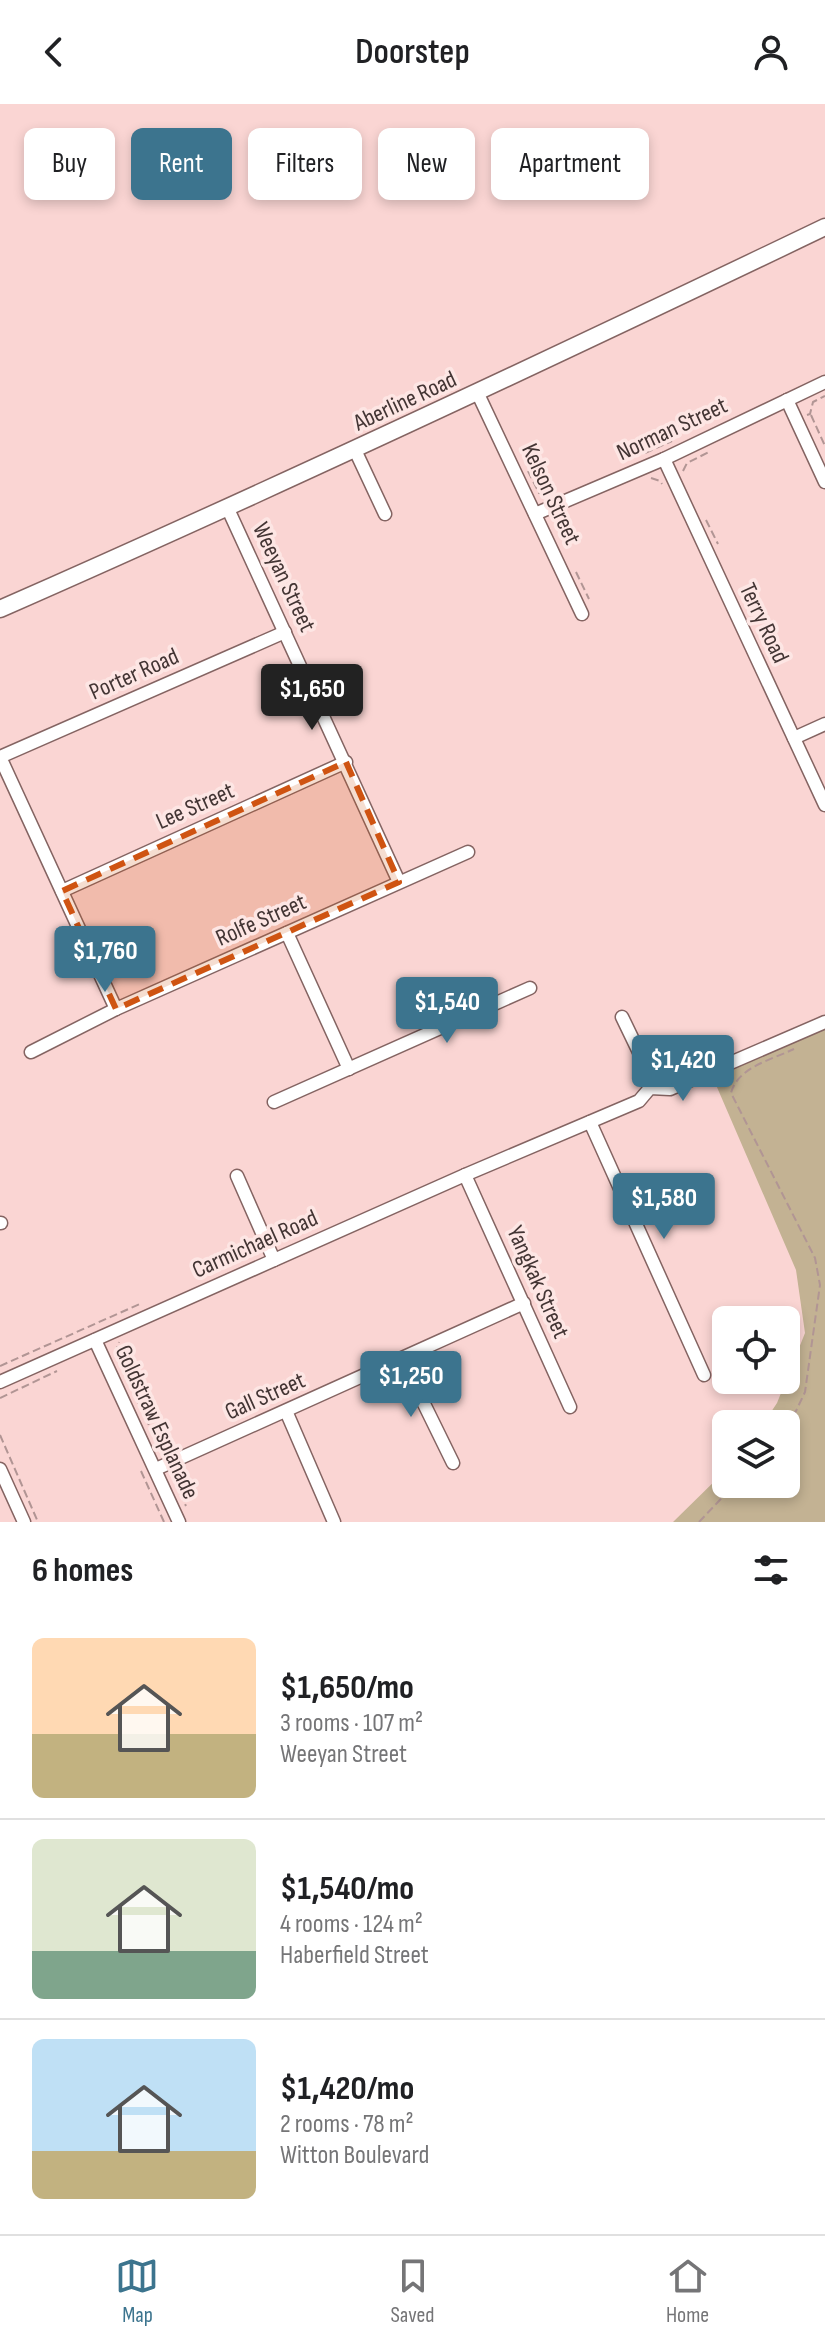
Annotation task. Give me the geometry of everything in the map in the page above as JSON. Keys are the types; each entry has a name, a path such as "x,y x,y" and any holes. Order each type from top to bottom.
{"street":[{"name":"Aberline Road","path":"0,609 478,394 825,227"},
{"name":"Norman Street","path":"535,514 664,459 825,382"},
{"name":"Kelson Street","path":"478,394 582,614"},
{"path":"787,400 825,482"},
{"path":"355,450 385,514"},
{"name":"Terry Road","path":"664,459 825,805"},
{"name":"Weeyan Street","path":"228,509 399,882"},
{"name":"Porter Road","path":"0,757 285,632"},
{"path":"794,738 825,724"},
{"path":"0,757 116,1009"},
{"name":"Lee Street","path":"62,891 346,762"},
{"name":"Rolfe Street","path":"31,1052 116,1009 468,852"},
{"path":"287,933 349,1069"},
{"path":"274,1102 530,988"},
{"path":"622,1017 650,1075 650,1088 670,1089 825,1022"},
{"name":"Carmichael Road","path":"0,1382 639,1101 650,1088"},
{"path":"590,1122 704,1375"},
{"name":"Yangkak Street","path":"465,1175 570,1407"},
{"path":"237,1176 274,1260"},
{"name":"Gall Street","path":"156,1469 524,1303"},
{"name":"Goldstraw Esplanade","path":"95,1340 179,1522"},
{"path":"402,1359 453,1463"},
{"path":"286,1411 334,1522"},
{"path":"0,1469 24,1522"}],"path":[{"path":"825,396 813,402 810,414 825,446"},
{"path":"797,420 810,414"},
{"path":"642,455 681,437"},
{"path":"683,472 687,463 719,446"},
{"path":"528,471 539,493 550,495"},
{"path":"652,477 660,481 666,493"},
{"path":"706,520 718,544"},
{"path":"572,563 589,599"},
{"path":"796,1410 805,1392 820,1285 815,1258 731,1093 734,1084 747,1070 799,1047"},
{"path":"0,1366 142,1303"},
{"path":"115,1356 117,1343 127,1339"},
{"path":"0,1398 67,1366"},
{"path":"134,1394 159,1446 170,1449"},
{"path":"0,1435 38,1522"},
{"path":"139,1466 164,1522"},
{"path":"187,1509 175,1482 179,1471 189,1466"},
{"path":"699,1522 722,1498"}],"highlighted area":[{"path":"346,762 399,882 116,1009 62,891"}],"shaded area":[{"path":"825,1022 825,1522 673,1522 712,1484 712,1498 800,1498 800,1410 772,1410 781,1394 800,1394 800,1346 805,1333 796,1270 710,1071"}]}
